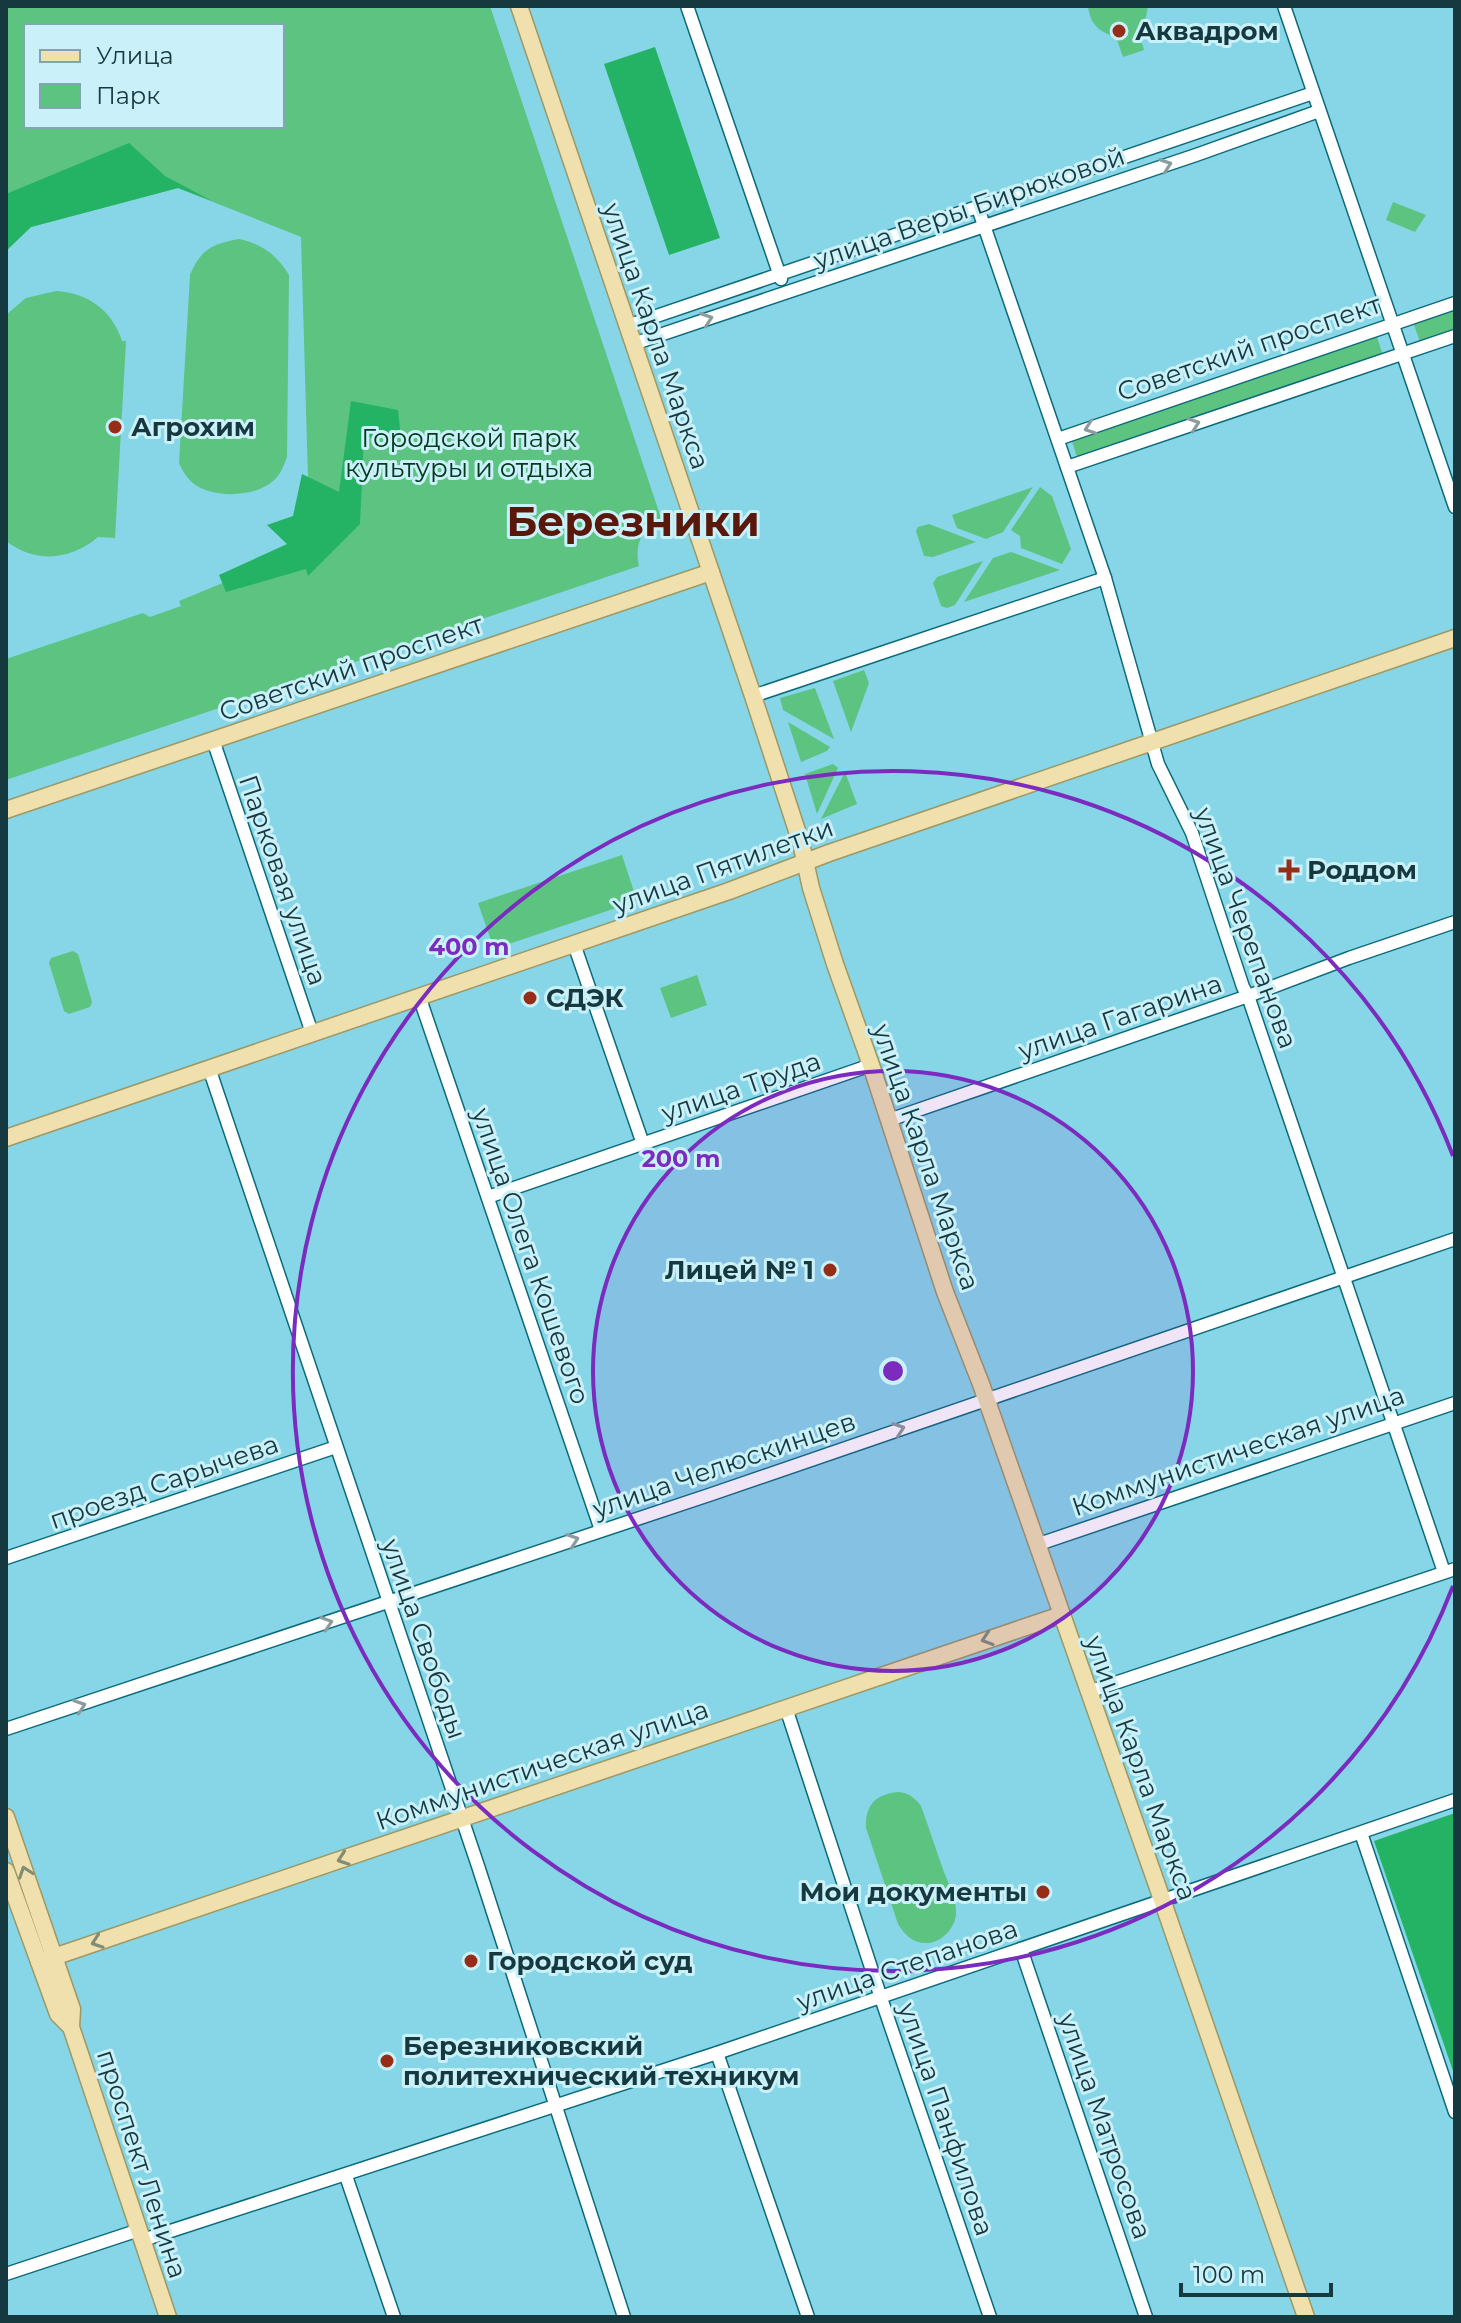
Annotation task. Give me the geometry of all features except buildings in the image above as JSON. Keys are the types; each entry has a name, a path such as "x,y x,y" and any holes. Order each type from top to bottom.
{"main road":[{"name":"улица Карла Маркса","path":"519,6 753,696 796,828 835,964 945,1292 981,1384 1306,2317"},
{"name":"Советский проспект","path":"6,810 711,572"},
{"name":"улица Пятилетки","path":"6,1138 1455,638"},
{"name":"Коммунистическая улица","path":"46,1960 1061,1615"},
{"name":"проспект Ленина","path":"6,1817 46,1960"},
{"name":"проспект Ленина","path":"6,1871 72,2009 71,2027 168,2317"}],"street":[{"path":"687,6 785,293"},
{"path":"1284,6 1455,507"},
{"name":"улица Веры Бирюковой","path":"627,326 1313,93"},
{"name":"улица Веры Бирюковой","path":"633,344 1319,111"},
{"path":"1097,168 1103,186"},
{"name":"улица Черепанова","path":"978,208 1105,578 1158,764 1192,833 1393,1424 1449,1570"},
{"name":"Советский проспект","path":"1058,439 1455,303"},
{"name":"Советский проспект","path":"1067,467 1455,336"},
{"path":"753,696 1105,578"},
{"name":"Парковая улица","path":"213,740 312,1033"},
{"name":"улица Гагарина","path":"889,1120 1455,922"},
{"path":"574,944 643,1144"},
{"name":"улица Олега Кошевого","path":"419,996 601,1530"},
{"name":"улица Труда","path":"488,1197 871,1065"},
{"name":"улица Свободы","path":"209,1068 461,1818 624,2317"},
{"name":"улица Челюскинцев","path":"6,1729 389,1603 1455,1239"},
{"name":"Коммунистическая улица","path":"1036,1545 1455,1403"},
{"name":"проезд Сарычева","path":"6,1558 336,1447"},
{"path":"1088,1692 1449,1570"},
{"name":"улица Панфилова","path":"786,1708 990,2317"},
{"name":"улица Степанова","path":"6,2274 346,2176 881,1998 1455,1800"},
{"path":"1361,1833 1455,2112"},
{"name":"улица Матросова","path":"1021,1949 1146,2317"},
{"path":"717,2053 808,2317"},
{"path":"346,2176 394,2317"}],"green space":[{"name":"Городской парк культуры и отдыха","path":"6,6 490,6 661,518 649,526 641,538 639,566 6,780 6,659 143,613 150,617 181,606 179,601 310,547 301,237 178,188 31,227 6,251"},
{"name":"Аквадром","path":"1088,6 1148,6 1146,17 1138,28 1144,50 1123,57 1116,37 1096,26"},
{"path":"655,47 720,238 669,255 604,64"},
{"path":"129,143 165,176 212,201 178,188 31,227 6,251 6,194"},
{"path":"1393,202 1426,215 1415,232 1386,220"},
{"path":"239,239 268,251 289,275 287,457 278,476 269,484 252,491 222,494 194,484 179,463 190,275 198,259 208,249"},
{"path":"56,291 78,295 97,305 112,320 122,341 126,341 115,538 98,537 76,551 41,556 6,541 6,315 26,298"},
{"path":"1455,308 1455,330 1420,342 1413,322"},
{"path":"1376,334 1383,356 1078,460 1071,438"},
{"path":"351,401 398,410 401,438 364,437 360,524 308,576 306,569 226,592 219,575 287,544 267,525 293,516 302,474 339,492"},
{"path":"1033,487 1003,532 986,539 957,528 952,515"},
{"path":"1040,487 1052,496 1071,549 1062,564 1021,548 1020,536 1011,530"},
{"path":"929,524 976,542 933,557 924,556 916,531 918,527"},
{"path":"1011,552 1060,570 964,602 993,558"},
{"path":"983,561 955,605 947,608 941,606 933,583 937,577"},
{"path":"864,670 869,683 851,732 833,681"},
{"path":"815,688 834,739 783,710 780,698"},
{"path":"788,722 830,747 801,762"},
{"path":"833,764 838,768 817,814 805,774"},
{"path":"845,772 857,804 821,819"},
{"path":"622,855 637,901 494,949 478,903"},
{"path":"73,951 78,954 92,1002 90,1007 69,1014 64,1011 49,963 51,958"},
{"path":"697,975 707,1005 671,1018 660,988"},
{"path":"898,1792 911,1796 921,1806 955,1903 953,1924 943,1937 933,1942 914,1940 898,1924 866,1828 867,1813 873,1802 883,1795"},
{"path":"1455,1813 1455,2070 1453,2071 1374,1841"}],"place":[{"name":"Аквадром","path":"1119,31"},
{"name":"Агрохим","path":"115,427"},
{"name":"Роддом","path":"1289,870"},
{"name":"СДЭК","path":"530,998"},
{"name":"Лицей № 1","path":"830,1270"},
{"name":"Мои документы","path":"1043,1892"},
{"name":"Городской суд","path":"471,1961"},
{"name":"Березниковский политехнический техникум","path":"387,2061"}],"district":[{"name":"Березники","path":"633,521"}]}
